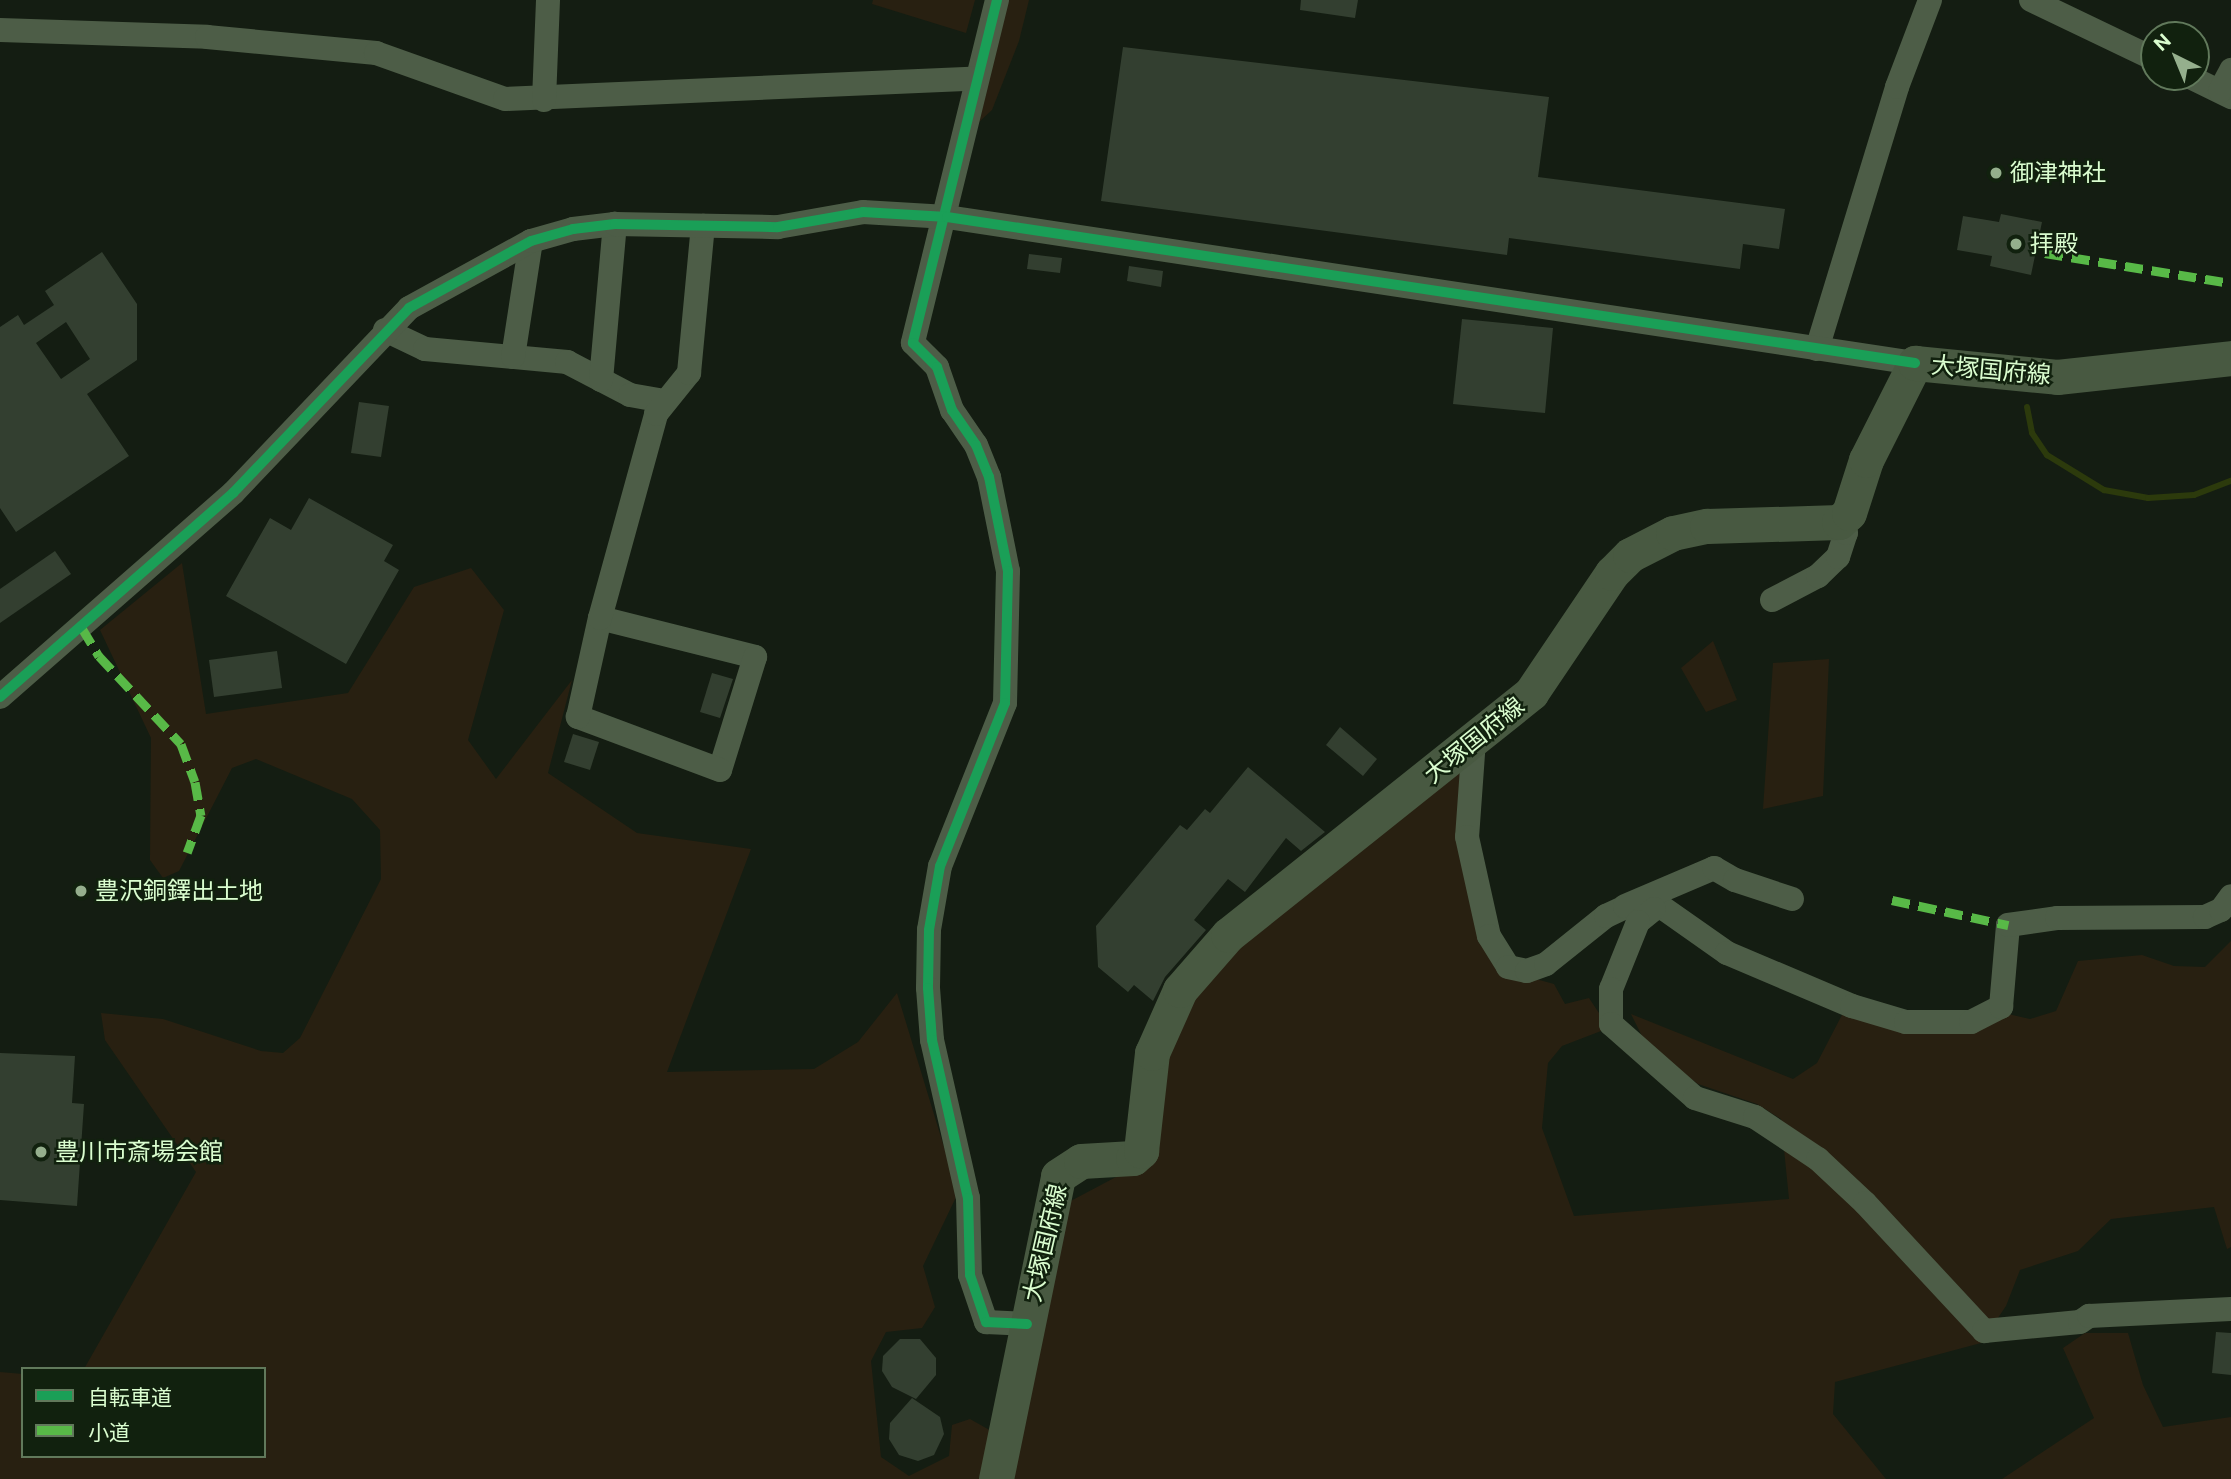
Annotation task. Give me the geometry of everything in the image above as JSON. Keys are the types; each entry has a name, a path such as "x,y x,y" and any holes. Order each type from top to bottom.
{"main road":[{"name":"大塚国府線","path":"996,1479 1058,1176 1081,1161 1133,1158 1140,1151 1152,1053 1180,990 1228,935 1531,693 1612,573 1649,543 1707,526 1839,522 1849,513 1866,460 1915,363 2057,377 2231,358"}],"street":[{"path":"544,100 548,0"},
{"path":"997,0 947,217 913,343 937,367 952,410 976,444 989,477 1008,571 1006,703 940,866 929,930 928,988 932,1040 968,1198 970,1275 986,1322 1027,1324"},
{"path":"1817,349 1897,87 1930,0"},
{"path":"2031,0 2140,53"},
{"path":"0,30 207,37 376,52 489,97 544,100 977,78"},
{"path":"0,697 233,493 385,330 409,308 531,241 615,224 801,225 863,212 947,217 1915,363"},
{"path":"601,380 615,224"},
{"path":"600,618 755,657 720,770 578,717 600,618 656,414 689,373 703,226"},
{"path":"513,357 531,241"},
{"path":"385,330 425,349 567,362 630,395 664,401"},
{"path":"1772,600 1818,576 1838,557 1846,533 1839,522"},
{"path":"1474,740 1467,838 1489,936 1508,967 1527,971 1546,964 1606,916 1714,867 1735,880 1792,899"},
{"path":"1625,906 1675,913 1727,953 1852,1006 1906,1022 1970,1022 2001,1007 2008,925 2057,918 2205,917 2221,910 2231,896"},
{"path":"1654,909 1638,922 1611,989 1611,1024 1695,1098 1755,1117 1818,1159 1865,1203 1984,1331 2080,1322 2089,1316 2231,1308"}],"shaded area":[{"path":"873,0 975,0 966,33 872,4"},
{"path":"1007,0 1029,0 1019,41 992,110 978,123"},
{"path":"182,563 206,714 348,693 414,587 471,568 504,610 468,740 496,779 572,680 548,773 637,833 751,849 667,1072 814,1069 858,1042 897,993 958,1193 923,1266 935,1307 922,1328 886,1332 871,1361 881,1457 909,1476 949,1456 952,1425 970,1419 993,1432 984,1479 0,1479 0,1372 21,1374 21,1458 266,1458 266,1367 85,1367 196,1172 105,1040 101,1013 163,1019 261,1051 283,1053 300,1038 381,879 380,830 352,799 256,759 232,768 179,871 163,878 150,860 151,738 100,630"},
{"path":"1713,641 1737,700 1706,712 1681,668"},
{"path":"1829,659 1823,796 1763,809 1773,663"},
{"path":"1460,770 1510,972 1554,984 1565,1004 1589,998 1601,1016 1601,1031 1562,1046 1548,1063 1542,1128 1574,1216 1789,1199 1781,1119 1757,1104 1698,1084 1647,1046 1631,1014 1793,1079 1817,1063 1844,1011 1939,1033 1968,1033 1999,1012 2030,1019 2056,1011 2078,961 2142,955 2174,966 2205,967 2231,941 2231,1247 2227,1249 2214,1207 2111,1219 2078,1251 2020,1270 2006,1306 1981,1343 1835,1382 1833,1414 1886,1479 1009,1479 1065,1204 1133,1168 1163,1052 1212,965"},
{"path":"2085,1333 2128,1333 2143,1385 2163,1427 2231,1417 2231,1479 2002,1479 2094,1418 2063,1348"}],"building":[{"path":"1301,0 1358,0 1355,18 1300,10"},
{"path":"1123,47 1549,97 1538,177 1785,209 1779,249 1743,244 1740,269 1509,238 1507,255 1101,201"},
{"name":"拝殿","path":"2001,214 2042,222 2031,275 1990,266 1992,256 1957,250 1963,216 1999,222"},
{"path":"102,252 137,304 137,360 87,394 129,456 16,532 0,508 0,327 18,315 24,325 54,305 45,291","holes":["66,322 90,359 61,379 36,343"]},
{"path":"1029,254 1062,258 1060,273 1027,269"},
{"path":"1129,266 1163,271 1161,287 1127,281"},
{"path":"1462,319 1553,328 1545,413 1453,404"},
{"path":"359,402 389,406 381,457 351,453"},
{"path":"309,498 393,545 384,561 399,570 346,664 226,596 270,518 291,530"},
{"path":"55,551 71,574 0,623 0,589"},
{"path":"277,651 282,688 214,697 209,660"},
{"path":"712,673 733,679 720,718 700,712"},
{"path":"1340,727 1377,759 1363,776 1326,745"},
{"path":"573,734 599,742 590,770 564,762"},
{"path":"1248,767 1325,832 1301,851 1286,838 1245,892 1228,879 1194,920 1206,930 1165,977 1153,1001 1134,985 1128,992 1098,967 1096,926 1180,825 1187,830 1205,809 1210,813"},
{"name":"豊川市斎場会館","path":"0,1053 75,1056 72,1103 84,1104 77,1206 0,1200"},
{"path":"2216,1332 2231,1333 2231,1375 2212,1373"},
{"path":"900,1339 920,1339 936,1358 936,1375 916,1399 892,1387 882,1371 883,1356"},
{"path":"912,1398 940,1417 944,1434 934,1455 918,1461 899,1455 889,1439 890,1423"}],"waterway":[{"path":"2027,407 2032,433 2047,455 2104,490 2148,498 2194,495 2231,481"}],"marked path":[{"path":"2045,253 2231,283"},
{"path":"82,628 99,656 181,744 195,782 201,815 187,853"},
{"path":"1892,900 2008,925"}],"cycle path":[{"path":"997,0 913,343 937,367 952,410 976,445 989,477 1008,571 1005,703 940,866 929,930 928,988 932,1040 968,1198 970,1275 986,1322 1027,1324"},
{"path":"0,697 233,493 409,308 531,241 573,229 615,224 778,227 863,212 947,217 1915,363"}],"place":[{"name":"御津神社","path":"1996,173"},
{"name":"拝殿","path":"2016,244"},
{"name":"豊沢銅鐸出土地","path":"81,891"},
{"name":"豊川市斎場会館","path":"41,1152"}]}
